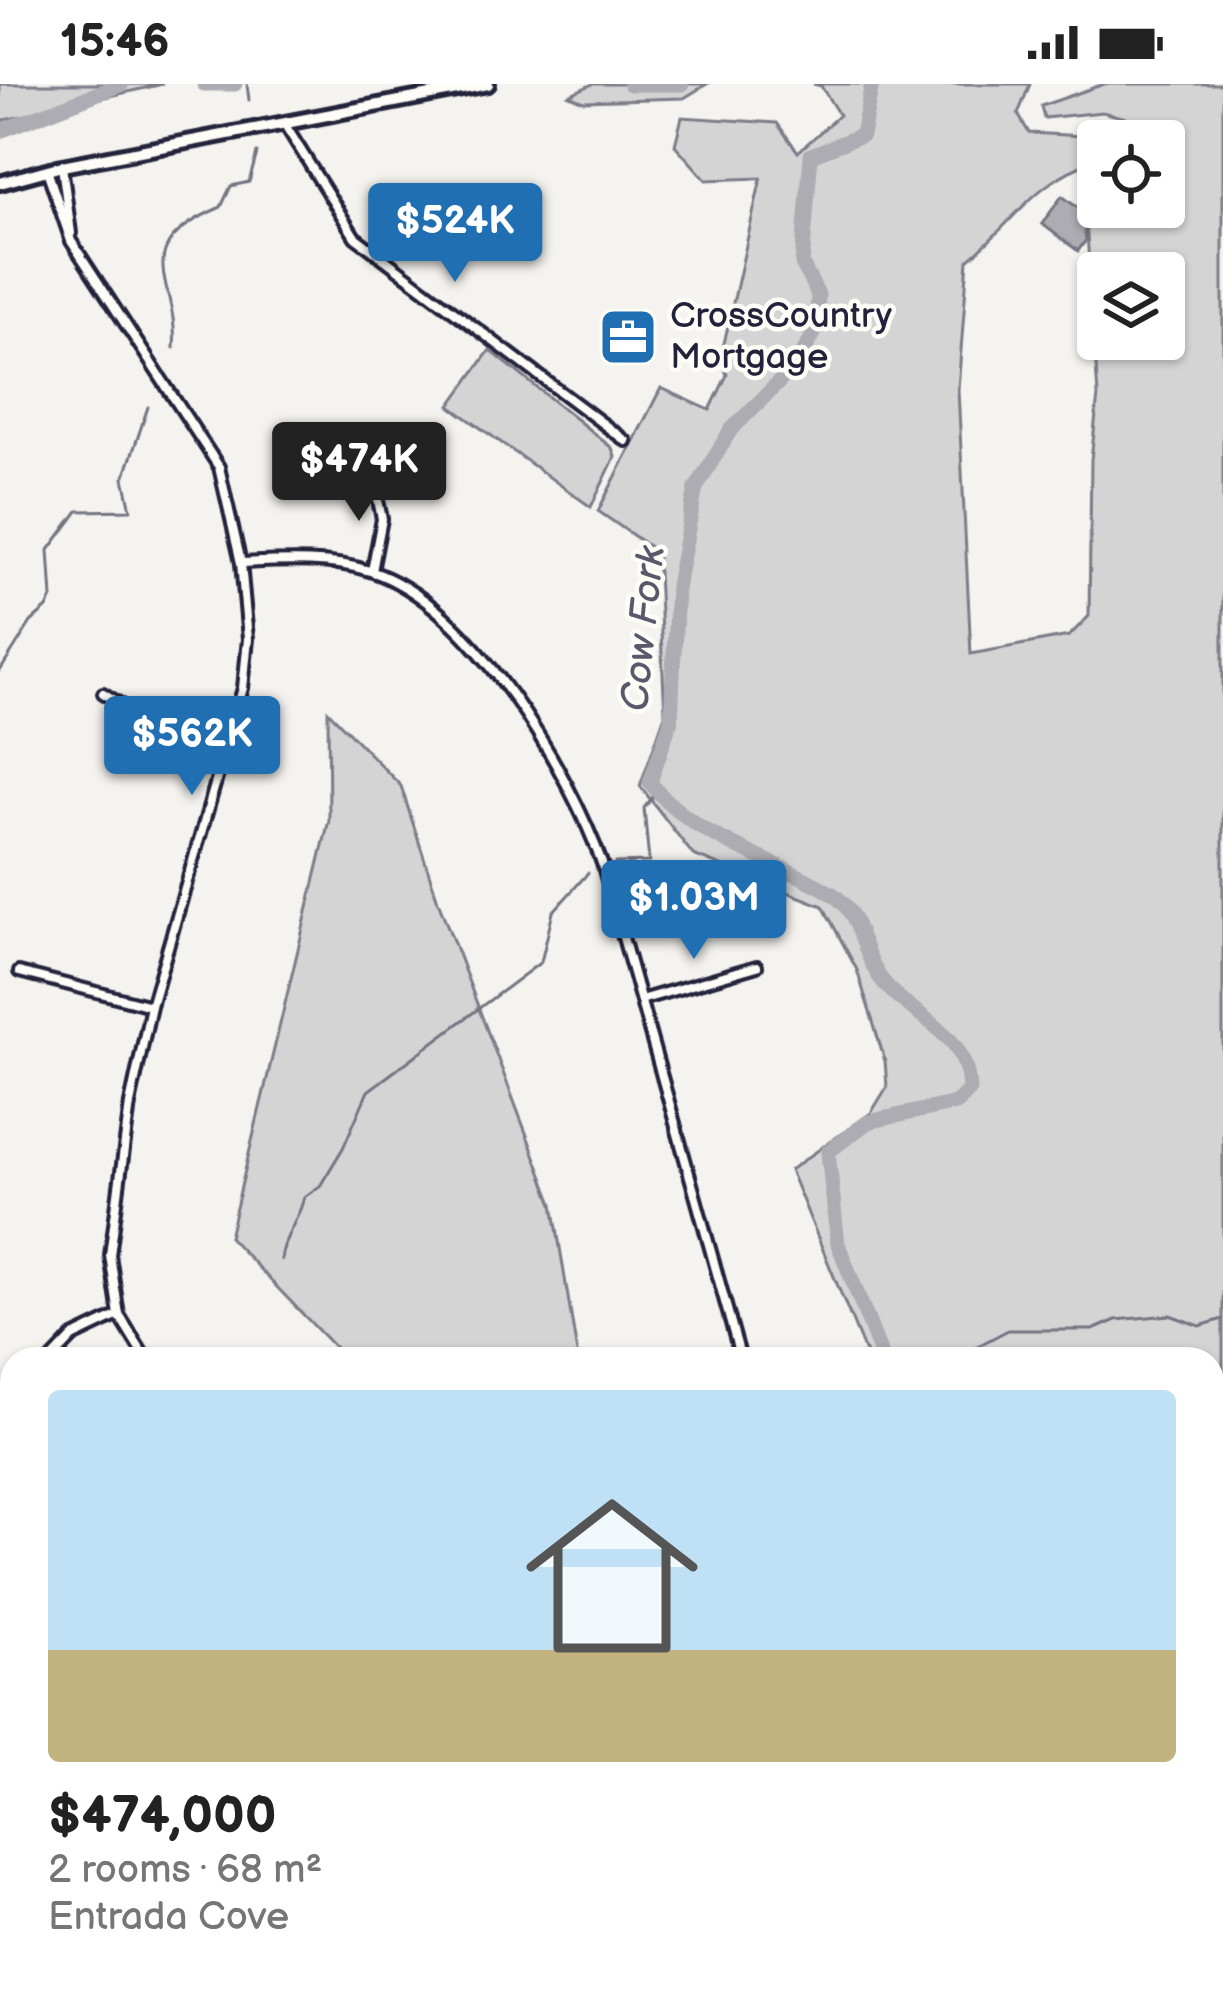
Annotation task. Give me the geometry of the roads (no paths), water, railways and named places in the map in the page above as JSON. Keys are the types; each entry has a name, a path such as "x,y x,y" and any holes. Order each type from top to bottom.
{"main road":[{"path":"0,183 47,169 488,84"}],"street":[{"path":"285,125 355,237 626,442"},
{"path":"62,166 71,241"},
{"path":"47,169 71,241 205,440 226,486 242,563 247,662 229,753 151,1006 115,1206 110,1256 119,1315 139,1347"},
{"path":"372,572 382,519 373,477"},
{"path":"242,563 342,565 372,572 427,601 447,619 555,758 588,823 643,1000 738,1347"},
{"path":"104,693 159,728 229,753"},
{"path":"643,1000 758,966"},
{"path":"19,972 151,1006"},
{"path":"63,1347 73,1336 119,1315"}],"waterway":[{"path":"0,131 122,84"},
{"path":"204,84 235,84"},
{"path":"247,84 249,100"},
{"path":"630,84 682,84"},
{"name":"Cow Fork","path":"872,84 862,135 811,155 802,264 818,295 816,330 795,366 730,431 696,488 677,586 671,720 650,782 668,802 711,833 841,901 881,979 949,1038 966,1069 969,1090 956,1103 868,1122 828,1152 838,1244 878,1347"},
{"path":"174,348 165,252 173,237 191,222 221,207 231,186 249,182 257,153"},
{"path":"0,671 52,598 49,550 78,511 131,510 124,478 148,407"},
{"path":"615,863 649,862 644,808 657,792"},
{"path":"281,1260 304,1197 320,1186 343,1148 368,1091 541,962 553,912 588,873"},
{"path":"976,1347 1008,1330 1093,1330 1116,1320 1170,1315 1200,1326 1223,1319"}],"place":[{"name":"CrossCountry Mortgage","path":"628,337"}]}
